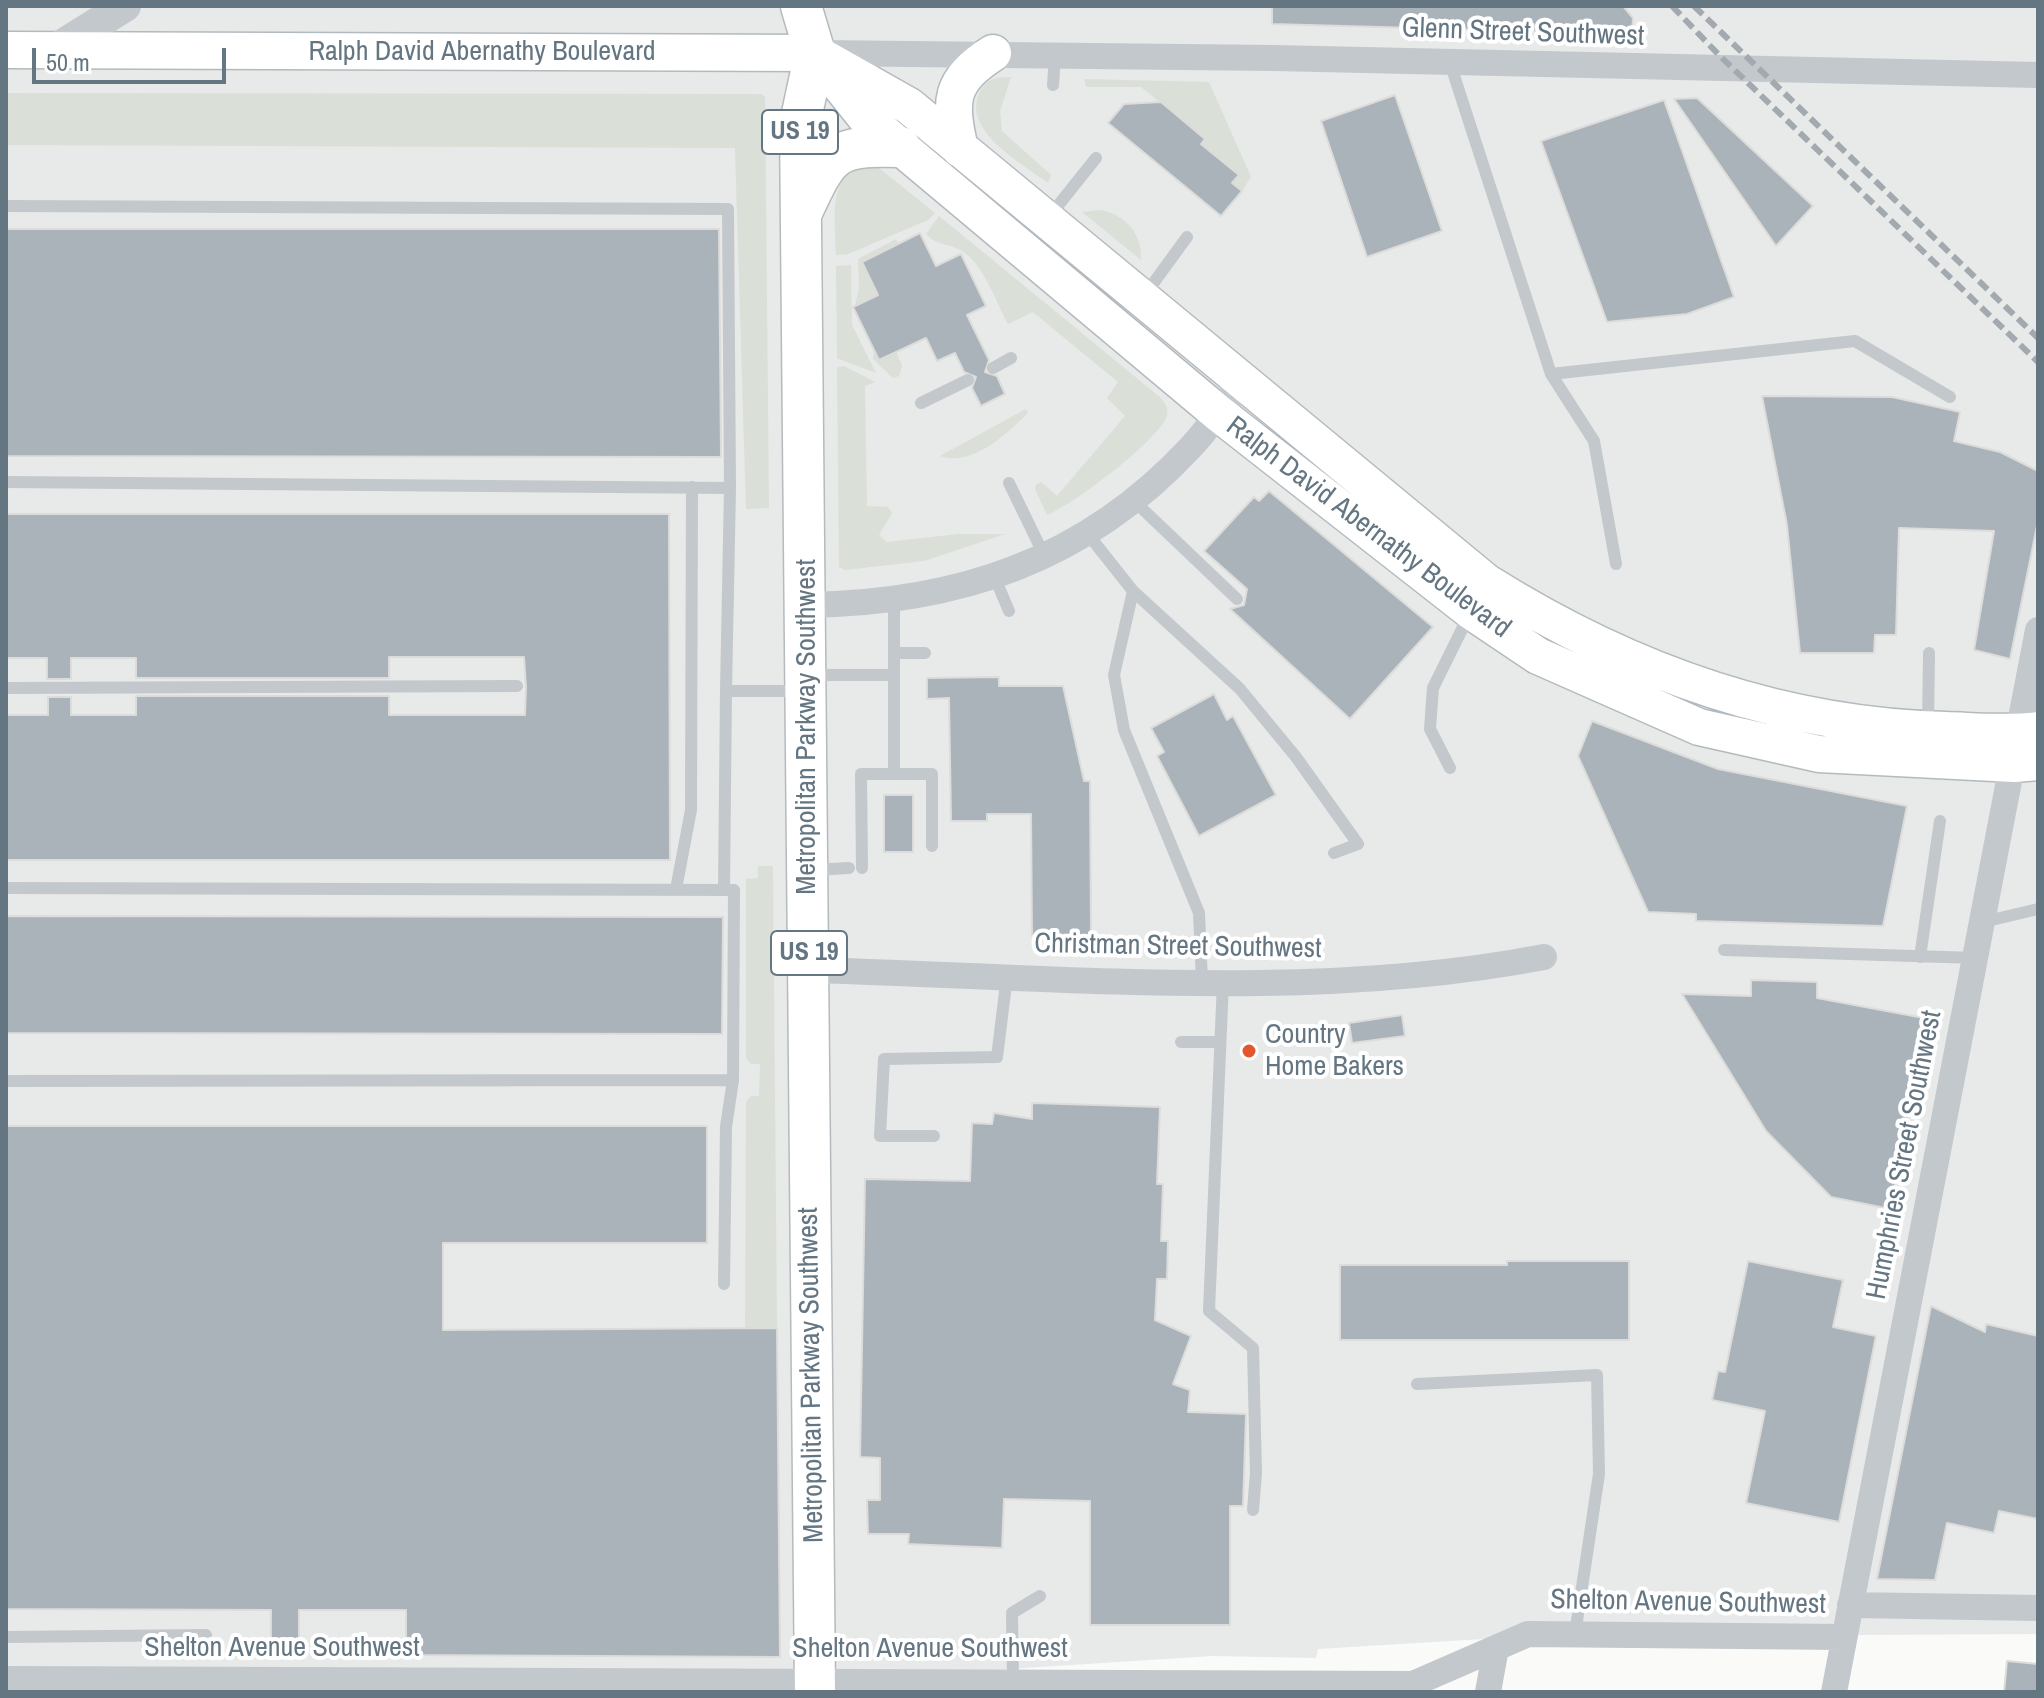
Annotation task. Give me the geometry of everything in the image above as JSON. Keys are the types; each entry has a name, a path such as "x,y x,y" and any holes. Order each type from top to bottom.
{"main road":[{"path":"801,6 815,53"},
{"name":"Ralph David Abernathy Boulevard","path":"6,50 815,53 909,106 1141,300 1243,380 1479,597 1538,656 1699,727 1819,754 2027,747"},
{"name":"Ralph David Abernathy Boulevard","path":"815,53 867,119 1218,413 1479,597 1652,669 1728,696 1805,715 1884,728 1928,730 2027,747"},
{"name":"Metropolitan Parkway Southwest","path":"815,53 800,115 815,1686"},
{"path":"960,149 952,115 956,89 973,66 993,53"},
{"path":"801,213 824,165 838,153 862,146 900,147"}],"street":[{"path":"53,51 125,6"},
{"name":"Glenn Street Southwest","path":"815,53 993,53 2038,75"},
{"path":"806,605 924,597 995,578 1087,533 1133,500 1191,447 1243,380"},
{"name":"Humphries Street Southwest","path":"1834,1692 1983,922 2027,747 2038,630"},
{"name":"Christman Street Southwest","path":"809,970 1307,984 1477,970 1544,957"},
{"path":"1850,1605 2038,1608"},
{"name":"Shelton Avenue Southwest","path":"6,1679 815,1686 1013,1681 1413,1684 1528,1634 1844,1637"},
{"path":"1488,1692 1496,1648"}],"lane":[{"path":"1053,85 1055,55"},
{"path":"1450,63 1551,374 1594,441 1616,564"},
{"path":"1046,221 1096,158"},
{"path":"6,206 728,209 730,488 724,889"},
{"path":"1141,300 1187,237"},
{"path":"1551,374 1855,341 1950,397"},
{"path":"993,368 1011,358"},
{"path":"921,403 968,380"},
{"path":"6,482 730,488"},
{"path":"1009,483 1044,555"},
{"path":"676,889 691,810 692,487"},
{"path":"1133,500 1237,599"},
{"path":"1087,533 1133,591 1240,689 1296,757 1358,844 1334,853"},
{"path":"995,578 1009,611"},
{"path":"1133,591 1114,675 1124,730 1199,913 1212,982 1220,1042 1209,1311 1253,1348 1253,1510"},
{"path":"1450,768 1430,729 1433,688 1479,597"},
{"path":"894,600 894,774"},
{"path":"894,653 925,653"},
{"path":"1928,730 1929,653"},
{"path":"726,691 894,675"},
{"path":"6,688 517,686"},
{"path":"808,870 855,868 861,774 932,774 932,846"},
{"path":"1920,957 1940,821"},
{"path":"6,888 734,890 733,1080 726,1127 724,1284"},
{"path":"1983,922 2038,909"},
{"path":"1724,950 1976,958"},
{"path":"934,1136 880,1136 884,1059 997,1057 1007,976"},
{"path":"1181,1042 1220,1042"},
{"path":"6,1081 733,1080"},
{"path":"1417,1384 1597,1375 1599,1474 1575,1634"},
{"path":"1013,1681 1012,1613 1040,1596"},
{"path":"6,1637 206,1635"}],"shaded area":[{"path":"6,6 2038,6 2038,1634 1516,1637 1318,1649 1316,1658 1212,1656 822,1681 6,1682"},
{"path":"1011,77 1000,111 1002,131 1051,175 1048,183 997,145 979,120 976,106 983,87 993,79"},
{"path":"1084,79 1209,82 1251,177 1242,191 1232,183 1239,174 1201,144 1205,139 1141,87 1086,87"},
{"path":"6,93 762,94 765,97 769,508 746,509 735,148 6,145"},
{"path":"861,166 879,168 935,213 928,220 848,254 836,255 835,204 838,192 842,181"},
{"path":"1100,210 1118,216 1131,228 1139,243 1141,260 1082,212"},
{"path":"939,216 1161,398 1167,408 1161,426 1133,455 1094,486 1047,515 1036,485 1041,482 1057,496 1125,416 1107,398 1118,382 1033,312 1008,324 972,259 926,234"},
{"path":"896,239 898,244 862,262 878,295 855,306 859,288 858,259"},
{"path":"851,265 852,325 876,373 837,358 836,266"},
{"path":"874,349 880,360 896,352 902,366 899,376 893,378 873,359"},
{"path":"844,366 875,382 865,386 867,506 888,507 892,513 879,535 887,542 958,534 1005,534 924,561 845,570 839,567 837,367"},
{"path":"1026,409 1028,413 1010,430 977,453 965,457 940,456"},
{"path":"758,866 773,866 777,1328 745,1328 746,1102 751,1096 759,1096 760,1064 751,1064 746,1058 746,879 758,878"}],"building":[{"path":"1272,6 1623,6 1633,18 1632,34 1272,24"},
{"path":"1395,95 1442,231 1367,257 1321,121"},
{"path":"1697,98 1813,206 1776,246 1674,99"},
{"path":"1664,100 1734,297 1687,314 1607,322 1541,141"},
{"path":"1161,102 1205,139 1201,144 1239,175 1232,183 1242,191 1221,216 1108,123 1124,104"},
{"path":"6,229 719,229 721,457 6,456"},
{"path":"920,233 936,266 961,254 986,306 967,315 989,360 985,372 997,376 1005,394 981,406 972,388 976,377 964,372 955,353 937,361 926,338 879,360 853,307 878,295 862,262"},
{"path":"1762,396 1892,397 1960,412 1954,441 2000,452 2038,471 2038,521 2010,659 1974,650 1994,531 1899,528 1896,635 1875,635 1874,653 1800,653 1787,525"},
{"path":"1269,491 1433,627 1350,719 1230,609 1244,605 1247,589 1204,551 1254,497 1259,501"},
{"path":"6,514 669,514 670,860 6,860 6,715 48,715 48,697 71,697 71,715 136,715 136,696 389,696 389,715 525,715 526,687 524,657 389,657 389,678 136,678 136,658 71,658 71,679 47,679 47,658 6,658"},
{"path":"999,677 999,686 1063,686 1084,781 1090,781 1091,935 1032,936 1031,814 987,814 987,821 951,821 949,698 927,699 927,678"},
{"path":"1214,694 1227,720 1233,716 1276,795 1199,836 1157,756 1164,752 1151,728"},
{"path":"1592,721 1718,769 1907,806 1883,926 1696,921 1696,914 1648,912 1578,756"},
{"path":"884,795 913,795 913,852 884,852"},
{"path":"6,916 723,917 722,1034 6,1033"},
{"path":"1751,980 1817,982 1817,998 1929,1019 1890,1209 1831,1197 1766,1131 1682,994 1751,996"},
{"path":"1402,1015 1405,1036 1352,1043 1349,1023"},
{"path":"1032,1103 1160,1107 1157,1184 1163,1184 1161,1241 1168,1241 1167,1279 1157,1279 1155,1320 1191,1336 1173,1384 1190,1390 1188,1412 1246,1414 1243,1506 1230,1506 1230,1625 1090,1625 1090,1501 1004,1499 1002,1548 908,1544 909,1534 868,1534 867,1500 880,1500 880,1458 860,1457 865,1179 970,1181 972,1123 992,1124 994,1113 1032,1119"},
{"path":"6,1126 707,1126 707,1243 443,1243 443,1330 777,1328 780,1657 406,1655 406,1610 299,1610 299,1655 271,1655 271,1610 6,1609"},
{"path":"1507,1261 1629,1261 1629,1340 1340,1340 1340,1265 1507,1265"},
{"path":"1748,1261 1843,1280 1833,1327 1876,1336 1839,1522 1746,1503 1765,1411 1712,1400 1718,1371 1725,1372"},
{"path":"1931,1306 1985,1332 1986,1324 2038,1336 2038,1519 1999,1511 1994,1533 1947,1523 1935,1580 1877,1579"},
{"path":"2007,1661 2038,1664 2038,1692 2004,1692"}],"railway":[{"path":"1672,6 2038,362"},
{"path":"1694,6 2038,338"}],"place":[{"name":"Country Home Bakers","path":"1249,1051"}]}
